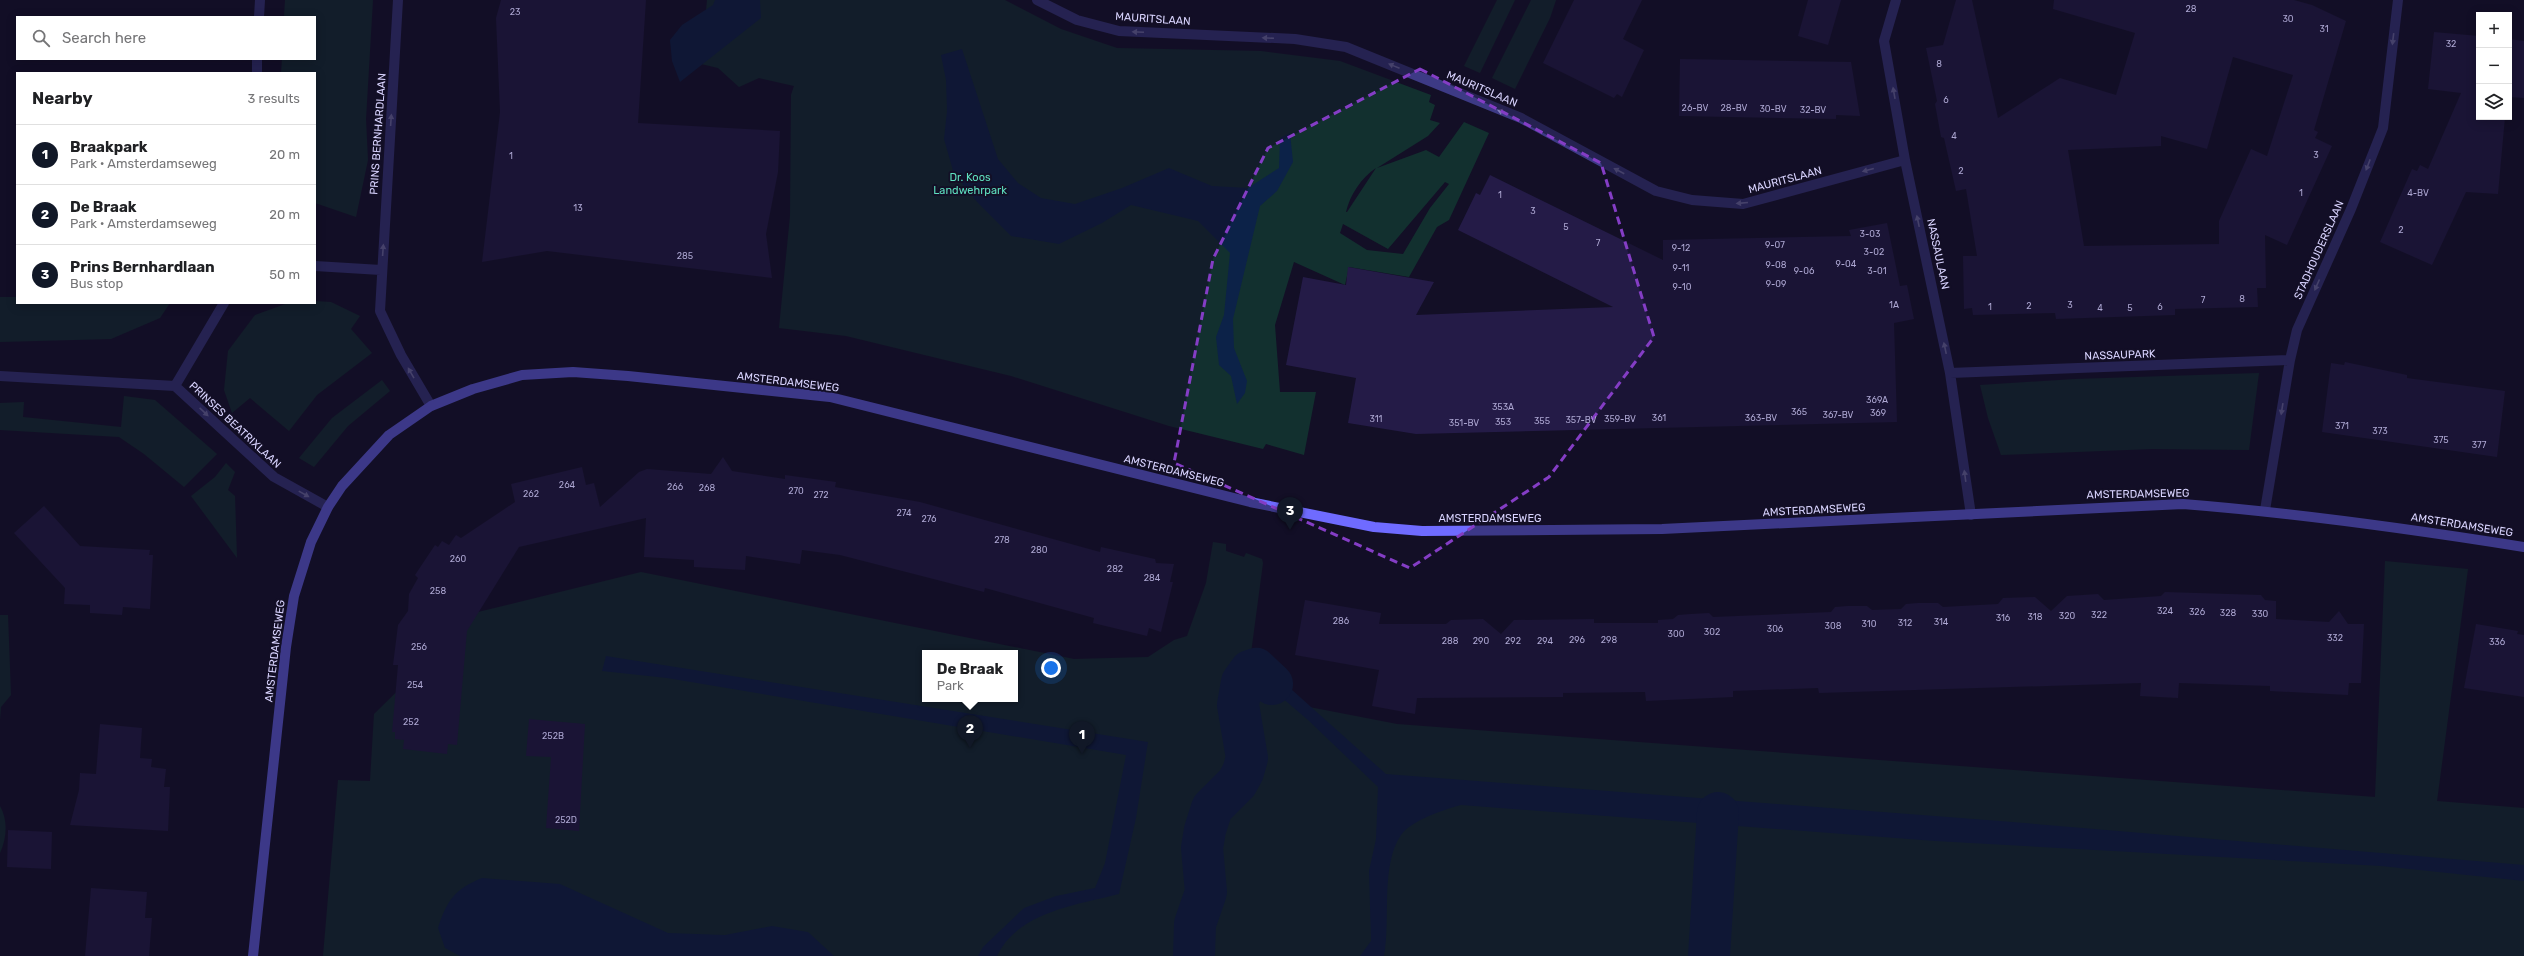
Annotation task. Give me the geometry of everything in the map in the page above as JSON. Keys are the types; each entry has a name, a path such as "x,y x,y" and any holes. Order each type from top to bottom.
{"main road":[{"name":"AMSTERDAMSEWEG","path":"253,956 286,647 294,596 311,542 328,507 363,461 389,435 431,406 473,389 522,375 573,372 628,376 830,397 1300,513 1374,527 1422,531 1662,529 1971,515 2069,508 2183,504 2265,510 2524,547"}],"street":[{"path":"260,0 260,16"},
{"name":"PRINS BERNHARDLAAN","path":"398,0 381,270 380,311 401,355 431,406"},
{"name":"MAURITSLAAN","path":"1037,0 1077,20 1119,31 1295,39 1346,47 1520,118 1656,191 1692,200 1743,204 1906,160"},
{"name":"NASSAULAAN","path":"1896,0 1884,41 1906,160 1950,373 1971,515"},
{"name":"STADHOUDERSLAAN","path":"2265,510 2290,360 2297,330 2351,209 2382,128 2398,0"},
{"path":"257,60 257,72"},
{"path":"316,266 381,270"},
{"path":"175,386 223,304"},
{"name":"NASSAUPARK","path":"1950,373 2290,360"},
{"name":"PRINSES BEATRIXLAAN","path":"0,376 175,386 274,477 328,507"}],"highlighted area":[{"path":"1420,69 1601,163 1654,337 1549,477 1410,568 1174,463 1213,259 1268,148"}],"green space":[{"path":"285,0 373,0 366,119 368,160 356,217 316,203 316,72 281,72 282,60 316,60 316,16 284,16"},
{"name":"Dr. Koos Landwehrpark","path":"707,0 1005,0 1061,29 1117,48 1261,51 1340,61 1431,95 1429,102 1435,105 1430,120 1440,123 1428,136 1377,168 1426,150 1439,157 1464,122 1489,133 1449,220 1437,227 1409,277 1349,267 1345,285 1294,262 1275,325 1280,392 1316,392 1304,455 1266,444 1263,449 1169,426 1011,376 846,336 779,328 790,216 791,95 794,86 759,78 739,87 718,68 701,64","holes":["1376,168 1347,212 1346,212 1350,199 1357,187","1445,182 1449,184 1430,208 1403,254 1367,250 1340,233 1343,224 1388,249"]},
{"path":"1497,0 1515,0 1480,73 1464,66"},
{"path":"1531,0 1556,0 1550,18 1515,89 1492,78"},
{"path":"0,297 16,297 16,304 169,304 160,318 111,339 0,342"},
{"path":"316,301 331,302 360,316 351,329 372,353 317,395 289,431 250,398 232,413 224,390 228,351 255,315 285,304 316,304"},
{"path":"2259,373 2249,450 2152,449 2001,455 1988,418 1980,385 2075,379"},
{"path":"382,380 390,391 348,426 314,467 299,458 332,418"},
{"path":"124,396 155,400 217,454 184,487 144,454 119,437 0,430 0,403 24,402 23,417 121,427"},
{"path":"226,463 235,472 228,490 235,496 237,558 191,496 215,477"},
{"path":"1213,542 1226,544 1226,551 1244,557 1246,553 1262,559 1263,563 1251,653 1304,706 1397,724 2375,797 2385,561 2468,569 2437,801 2524,808 2524,956 323,956 338,780 370,781 374,714 478,612 641,572 1074,659 1148,657 1174,640 1187,636 1206,583"},
{"path":"0,615 8,615 11,695 1,707 0,720"},
{"path":"0,806 3,811 6,829 0,853"}],"water":[{"path":"715,0 760,0 761,18 680,82 672,61 670,40 682,25 713,5"},
{"path":"962,49 998,159 1018,183 1041,198 1075,204 1122,188 1169,168 1212,186 1248,188 1279,168 1280,138 1290,133 1293,162 1277,191 1260,206 1233,319 1234,348 1247,381 1245,393 1237,404 1231,376 1219,365 1216,337 1224,315 1230,253 1198,221 1131,205 1102,223 1059,244 1011,236 978,203 954,174 944,139 947,111 946,80 941,55"},
{"path":"606,656 1148,742 1136,818 1119,894 1067,907 1033,920 1019,929 1007,941 997,956 978,956 983,947 1024,908 1056,896 1095,888 1105,863 1126,755 667,678 602,671"},
{"path":"1248,663 1263,664 1386,774 2000,821 2524,865 2524,881 2381,866 1935,841 1461,805 1420,820 1401,835 1390,862 1384,956 1360,956 1371,941 1369,871 1376,839 1378,787 1308,720 1267,685 1257,679 1248,704 1254,755 1249,782 1226,810 1213,849 1207,918 1207,956 1187,956 1199,855 1212,801 1234,769 1240,676"},
{"path":"482,878 560,884 668,933 725,935 772,926 808,932 834,956 460,956 445,948 438,928 441,918 453,897 465,887"}],"building":[{"path":"501,0 646,0 638,123 780,131 778,172 766,234 772,278 547,251 482,262 500,112 496,18"},
{"path":"1574,0 1642,0 1623,39 1644,50 1622,97 1617,94 1614,98 1543,63"},
{"path":"1808,0 1841,0 1828,45 1798,36"},
{"path":"1956,0 1972,0 1998,118 2060,78 2116,95 2135,33 2053,9 2054,0 2294,0 2312,5 2346,21 2314,130 2318,132 2315,138 2332,146 2287,245 2265,235 2266,288 2257,288 2258,307 2175,309 2175,315 2056,319 2055,313 1973,315 1972,308 1964,309 1963,256 1977,256 1966,189 1956,191 1944,138 1941,137 1935,104 1937,101 1926,48 1943,45","holes":["2233,57 2293,75 2267,156 2251,149 2219,221 2219,244 2084,246 2068,150 2161,146 2161,136 2207,149"]},
{"path":"2434,32 2476,36 2476,120 2505,120 2498,194 2466,192 2432,265 2380,242 2412,169 2417,171 2420,165 2428,169 2461,93 2428,89"},
{"path":"2512,39 2524,41 2524,98 2512,97"},
{"path":"1680,59 1851,62 1860,116 1836,115 1836,119 1679,116"},
{"path":"1490,175 1663,260 1663,240 1851,236 1849,230 1887,223 1900,286 1907,285 1914,319 1894,323 1897,422 1416,434 1348,423 1356,378 1286,365 1303,277 1346,285 1348,267 1434,282 1416,315 1613,307 1458,230 1476,193 1480,195"},
{"path":"2345,362 2407,375 2407,378 2505,391 2497,457 2322,432 2331,363 2344,365"},
{"path":"723,457 732,471 785,479 785,475 836,482 835,487 920,502 1100,552 1101,547 1155,559 1156,563 1174,564 1170,582 1173,582 1161,632 1149,628 1147,636 1093,623 1094,618 985,588 984,592 840,555 802,550 800,564 746,556 745,570 694,567 694,560 644,557 646,518 519,547 467,631 457,745 448,744 447,754 403,749 404,740 395,739 395,732 392,732 398,665 393,665 398,625 408,611 409,594 418,578 415,575 435,545 438,547 442,541 449,545 456,535 461,538 515,502 511,484 582,467 586,485 594,483 600,507 639,472 647,469 711,474"},
{"path":"44,506 80,546 150,550 149,555 153,555 150,609 123,607 122,615 90,613 90,605 64,604 65,588 14,533"},
{"path":"2165,592 2261,595 2265,600 2276,601 2276,619 2329,622 2339,611 2348,624 2364,624 2361,683 2349,683 2348,695 2270,691 2270,686 2179,683 2178,698 2140,696 2141,683 1819,693 1818,688 1733,691 1733,697 1646,701 1645,692 1563,693 1563,697 1417,698 1415,714 1372,706 1379,670 1295,655 1305,600 1381,613 1379,624 1446,624 1451,620 1483,619 1501,634 1514,620 1594,619 1594,623 1658,623 1658,620 1673,619 1678,615 1691,614 1709,613 1713,617 1831,612 1835,607 1848,606 1867,606 1872,610 1901,609 1906,604 1918,603 1938,603 1943,607 1998,604 2003,598 2035,597 2051,611 2067,596 2098,594 2104,600 2161,596"},
{"path":"2476,624 2518,631 2517,634 2524,635 2524,697 2464,688"},
{"path":"529,719 585,724 579,831 546,828 551,757 526,756"},
{"path":"100,724 142,728 140,758 152,759 151,767 166,769 164,787 170,787 168,831 70,825 79,790 80,773 96,774"},
{"path":"8,830 52,832 51,869 7,867"},
{"path":"91,888 147,892 145,918 152,918 149,956 85,956"}],"waterway":[{"path":"1194,956 1195,924 1206,892 1202,848 1205,830 1212,808 1237,783 1243,772 1247,758 1238,705 1242,682 1250,671 1256,669 1272,684"},
{"path":"1709,956 1718,813"}],"place":[{"name":"Prins Bernhardlaan","path":"1290,530"},
{"name":"De Braak","path":"970,748"},
{"name":"Braakpark","path":"1082,754"}]}
